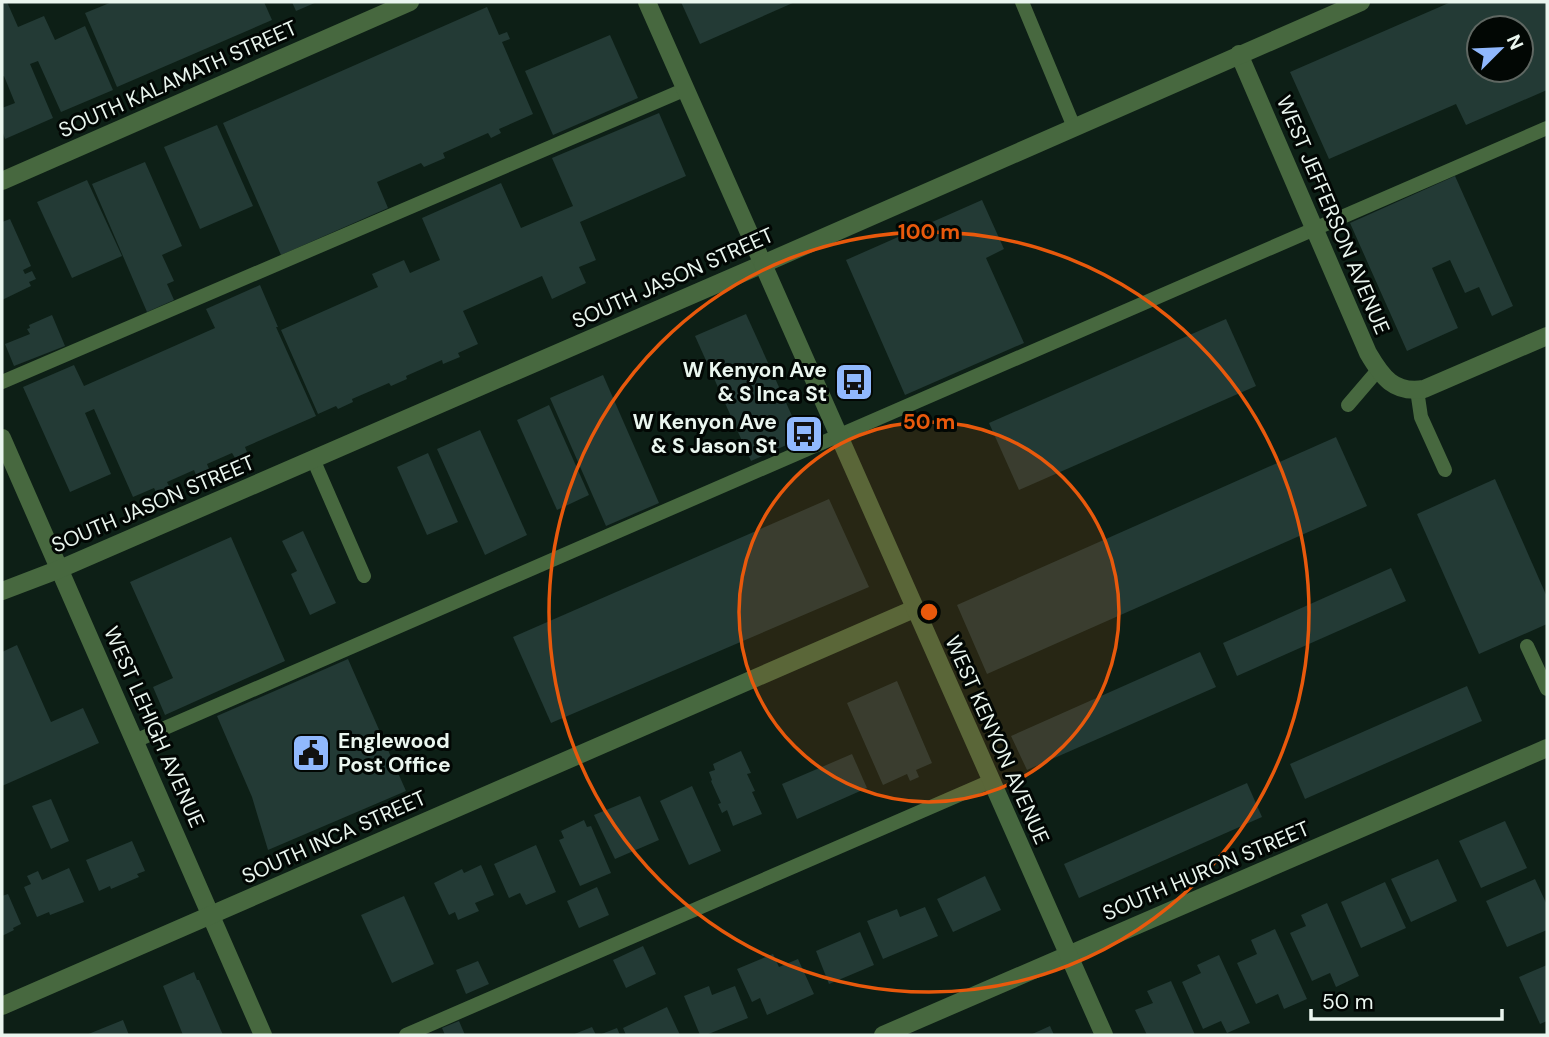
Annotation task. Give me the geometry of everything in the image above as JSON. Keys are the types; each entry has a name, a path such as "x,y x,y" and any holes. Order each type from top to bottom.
{"street":[{"name":"SOUTH KALAMATH STREET","path":"2,181 410,2"},
{"name":"WEST KENYON AVENUE","path":"647,2 1104,1035"},
{"name":"SOUTH JASON STREET","path":"2,592 313,460 1361,2"},
{"name":"WEST JEFFERSON AVENUE","path":"1239,54 1368,353 1386,380 1404,389 1418,390"},
{"path":"1418,390 1434,386 1547,336"},
{"name":"WEST LEHIGH AVENUE","path":"2,438 263,1035"},
{"name":"SOUTH INCA STREET","path":"2,1006 915,609"},
{"name":"SOUTH HURON STREET","path":"883,1035 1547,750"}],"lane":[{"path":"1022,2 1074,127"},
{"path":"2,382 686,89"},
{"path":"135,741 1547,128"},
{"path":"1348,405 1378,370"},
{"path":"1418,390 1421,417 1445,470"},
{"path":"313,460 364,576"},
{"path":"1527,646 1547,689"},
{"path":"406,1035 991,781"}],"building":[{"path":"2,2 7,2 18,27 44,16 55,40 85,26 113,90 61,112 38,61 30,64 53,118 5,139 2,130 2,108 15,103 4,76 2,77"},
{"path":"112,2 264,2 272,20 117,87 85,13"},
{"path":"292,2 317,2 296,11"},
{"path":"681,2 795,2 700,44"},
{"path":"1451,2 1547,2 1547,90 1466,125 1456,104 1329,159 1290,72"},
{"path":"487,7 499,35 507,32 510,39 502,42 533,114 499,129 501,133 491,138 488,133 443,153 445,158 424,167 421,163 377,182 388,208 281,255 223,123"},
{"path":"610,35 638,98 553,135 525,71"},
{"path":"659,113 686,176 580,222 596,260 579,267 586,283 552,299 542,276 463,311 478,344 458,353 460,357 443,364 442,360 391,386 389,383 352,399 353,402 338,409 336,406 318,414 281,330 378,287 372,274 404,260 410,273 440,260 422,218 501,183 521,228 573,206 552,158"},
{"path":"217,125 253,206 200,229 164,147"},
{"path":"145,162 182,246 162,255 174,281 167,284 174,300 147,312 92,184"},
{"path":"1455,176 1513,306 1492,316 1479,287 1465,293 1450,260 1432,268 1458,328 1407,351 1350,223"},
{"path":"87,180 122,256 72,278 37,202"},
{"path":"982,200 1004,249 986,258 1024,343 905,395 846,260"},
{"path":"10,219 31,266 23,270 25,274 32,271 36,279 29,282 31,286 2,300 2,222"},
{"path":"260,285 316,416 245,447 247,452 235,458 232,453 207,464 209,469 196,475 194,470 167,482 169,486 156,492 154,488 133,497 94,409 85,413 111,474 70,492 23,387 74,365 84,386 215,328 206,309"},
{"path":"746,314 802,438 751,461 695,336"},
{"path":"52,315 65,346 14,366 5,344 30,334 27,329 30,328 29,325"},
{"path":"1226,319 1256,386 1019,490 989,423"},
{"path":"603,375 659,503 606,526 550,398"},
{"path":"549,405 589,495 557,510 517,420"},
{"path":"480,430 527,535 485,555 437,449"},
{"path":"1336,437 1367,506 987,674 957,605"},
{"path":"428,453 458,522 427,535 397,467"},
{"path":"1495,479 1547,597 1547,624 1479,654 1417,514"},
{"path":"829,499 869,587 551,723 513,637"},
{"path":"303,531 336,603 310,615 291,574 297,571 282,541"},
{"path":"231,537 285,661 165,715 153,687 173,678 130,582"},
{"path":"1391,568 1406,601 1237,676 1223,643"},
{"path":"17,645 51,722 83,708 99,743 2,786 2,652"},
{"path":"1200,652 1216,687 1027,770 1011,736"},
{"name":"Englewood Post Office","path":"348,659 406,791 268,850 252,797 217,716"},
{"path":"897,681 932,763 916,770 919,777 910,781 907,774 883,785 847,703"},
{"path":"1467,686 1482,721 1305,799 1290,764"},
{"path":"741,751 751,773 747,774 755,791 752,792 762,814 733,826 727,810 722,813 718,804 721,803 709,772 715,770 713,764"},
{"path":"852,754 867,788 797,819 782,784"},
{"path":"1247,783 1262,817 1079,898 1064,864"},
{"path":"692,786 721,851 689,865 660,801"},
{"path":"640,796 659,840 615,859 594,815"},
{"path":"51,799 69,841 51,849 32,806"},
{"path":"584,820 587,827 591,826 611,873 580,886 559,840 564,838 561,831"},
{"path":"1505,821 1527,868 1481,888 1459,841"},
{"path":"132,841 145,871 137,874 139,877 99,891 86,860"},
{"path":"536,845 556,892 526,905 520,893 509,898 494,864"},
{"path":"1438,859 1457,901 1411,922 1391,879"},
{"path":"481,865 494,895 475,903 479,911 458,920 455,912 449,915 434,883 462,869 464,873"},
{"path":"69,868 84,902 37,917 24,887 31,884 27,876 38,871 42,880"},
{"path":"985,876 1001,910 953,932 937,899"},
{"path":"1535,879 1547,905 1547,930 1507,947 1486,901"},
{"path":"1385,882 1406,928 1361,948 1341,902"},
{"path":"597,887 609,915 579,928 567,901"},
{"path":"8,894 21,924 2,936 2,896"},
{"path":"404,896 434,964 392,983 361,915"},
{"path":"1327,903 1359,976 1336,987 1330,973 1312,981 1290,933 1306,926 1301,915"},
{"path":"925,907 938,936 883,959 867,921 897,909 900,917"},
{"path":"1275,929 1307,999 1284,1009 1278,994 1256,1004 1237,963 1257,954 1251,940"},
{"path":"860,932 874,965 829,984 816,951"},
{"path":"643,946 656,974 626,988 613,960"},
{"path":"773,954 779,967 798,959 814,994 767,1015 760,998 752,1002 737,969"},
{"path":"1219,955 1250,1023 1227,1033 1221,1021 1203,1029 1182,982 1201,973 1197,965"},
{"path":"478,961 489,984 466,994 456,970"},
{"path":"1547,965 1547,1021 1540,1024 1519,977"},
{"path":"194,972 223,1035 183,1035 163,986"},
{"path":"1171,981 1195,1035 1147,1035 1135,1010 1153,1003 1147,991"},
{"path":"709,986 712,995 735,986 748,1018 700,1035 684,996"},
{"path":"667,1007 680,1035 626,1035 623,1028"},
{"path":"123,1020 129,1035 86,1035"},
{"path":"459,1021 465,1035 445,1035 442,1028"},
{"path":"1050,1026 1054,1035 1030,1035"},
{"path":"592,1027 596,1035 572,1035"},
{"path":"617,1028 620,1035 599,1035"}],"place":[{"name":"W Kenyon Ave & S Inca St","path":"854,382"},
{"name":"W Kenyon Ave & S Jason St","path":"804,434"},
{"name":"Englewood Post Office","path":"311,753"}]}
